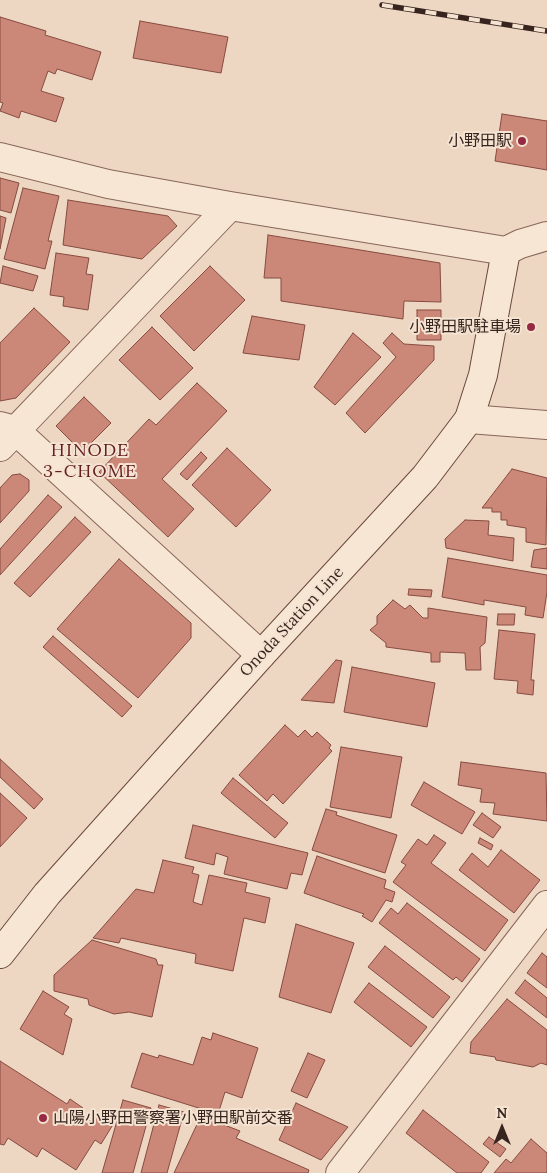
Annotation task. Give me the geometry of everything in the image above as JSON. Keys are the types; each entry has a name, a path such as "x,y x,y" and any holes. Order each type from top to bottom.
{"street":[{"path":"0,157 108,184 506,252 520,244 547,236"},
{"path":"230,206 5,435 261,655"},
{"name":"Onoda Station Line","path":"0,954 47,894 261,655 426,477 469,419 483,375 506,252"},
{"path":"469,419 547,425"},
{"path":"340,1173 547,905"}],"building":[{"path":"0,17 46,31 45,35 101,52 92,80 57,69 55,74 48,71 41,91 64,98 56,122 21,111 19,118 0,111 3,103 0,102"},
{"path":"140,21 228,37 221,73 133,58"},
{"name":"小野田駅","path":"502,114 547,121 547,170 495,161"},
{"path":"0,178 19,183 11,213 0,210"},
{"path":"23,188 59,196 48,241 52,241 45,269 4,259"},
{"path":"68,200 168,216 177,226 142,259 63,245"},
{"path":"0,216 6,218 0,249"},
{"path":"268,235 440,263 441,302 404,301 403,319 281,301 281,278 264,278"},
{"path":"56,253 89,258 86,274 93,275 88,310 63,306 64,297 50,295"},
{"path":"3,266 38,276 33,291 0,283"},
{"path":"210,266 245,300 194,351 160,316"},
{"path":"34,308 70,342 16,398 0,401 0,343"},
{"path":"417,310 441,310 441,340 417,340"},
{"path":"252,316 305,325 299,360 243,353"},
{"path":"152,327 193,368 160,400 119,360"},
{"path":"353,333 381,357 335,405 314,387"},
{"path":"392,333 404,344 434,346 434,360 365,433 346,413 396,357 383,343"},
{"path":"197,383 227,411 162,479 194,509 168,537 99,472 149,419 156,425"},
{"path":"84,397 111,423 82,452 56,426"},
{"path":"227,448 271,490 236,527 192,485"},
{"path":"201,452 207,458 187,480 180,474"},
{"path":"512,469 547,478 546,545 526,542 526,528 507,525 507,520 501,520 501,512 492,512 492,508 482,508"},
{"path":"20,474 29,480 29,491 0,523 0,488 12,475"},
{"path":"48,495 62,507 0,575 0,549"},
{"path":"75,517 91,532 30,597 14,583"},
{"path":"465,520 489,521 488,535 514,538 513,561 446,548 445,539"},
{"path":"547,548 547,569 531,567 534,550"},
{"path":"448,558 547,575 547,592 543,618 525,615 526,607 484,600 484,605 442,597"},
{"path":"119,559 191,623 191,638 138,698 57,629"},
{"path":"409,589 432,590 431,597 408,595"},
{"path":"393,600 405,609 410,605 423,618 428,618 428,608 487,617 485,643 480,647 481,670 466,670 465,653 440,652 440,662 431,662 431,653 386,647 386,643 370,630 377,624 377,616"},
{"path":"498,614 515,614 514,625 497,625"},
{"path":"499,630 535,634 531,680 534,680 533,695 517,693 518,681 494,679"},
{"path":"53,636 132,706 122,717 43,647"},
{"path":"336,660 342,661 334,703 301,700"},
{"path":"352,667 435,683 427,727 344,712"},
{"path":"285,725 298,737 305,730 312,737 317,732 331,745 329,748 332,751 283,804 273,794 267,801 239,775"},
{"path":"341,747 402,757 391,818 330,807"},
{"path":"0,759 43,799 34,809 0,777"},
{"path":"461,762 546,773 547,821 493,814 495,803 480,802 482,789 458,785"},
{"path":"233,778 288,823 275,838 221,793"},
{"path":"424,782 475,812 462,834 411,805"},
{"path":"0,793 27,818 0,847"},
{"path":"326,809 337,812 336,815 397,835 385,873 312,850"},
{"path":"482,813 501,827 493,838 473,825"},
{"path":"193,825 308,853 302,875 291,873 287,889 224,874 228,857 216,853 214,865 185,858"},
{"path":"434,835 446,843 431,863 508,920 485,951 393,882 406,865 401,862 418,839 427,845"},
{"path":"480,838 493,845 491,850 478,843"},
{"path":"501,850 540,880 514,913 459,870 472,853 488,867"},
{"path":"317,856 386,880 384,888 395,892 392,902 386,900 372,922 362,916 364,914 304,893"},
{"path":"163,860 194,867 192,873 199,875 193,902 202,905 209,875 247,883 245,892 270,898 265,923 244,918 233,971 195,963 196,954 121,938 119,943 93,938 136,889 154,893"},
{"path":"407,903 480,959 462,982 456,977 453,980 379,923 391,908 398,914"},
{"path":"296,924 354,943 331,1013 279,997"},
{"path":"92,940 156,959 158,965 163,965 152,1017 129,1012 114,1014 89,1005 88,999 54,991 54,975"},
{"path":"385,946 450,997 433,1018 368,967"},
{"path":"542,953 547,957 547,988 527,973"},
{"path":"525,980 547,998 547,1018 515,993"},
{"path":"369,983 427,1027 411,1047 354,1002"},
{"path":"43,991 69,1007 64,1014 72,1019 63,1055 20,1029"},
{"path":"507,999 547,1030 547,1065 541,1063 533,1067 496,1060 495,1057 470,1053 471,1042"},
{"path":"213,1033 258,1048 242,1098 225,1092 218,1114 131,1087 142,1053 158,1058 159,1055 193,1065 202,1037 211,1040"},
{"path":"308,1053 325,1060 307,1098 291,1091"},
{"name":"山陽小野田警察署小野田駅前交番","path":"0,1061 67,1104 70,1099 83,1108 79,1114 92,1122 98,1113 114,1123 101,1144 95,1140 76,1170 42,1148 37,1157 8,1138 4,1145 0,1144"},
{"path":"123,1100 151,1108 133,1173 102,1173"},
{"path":"296,1103 348,1127 321,1160 279,1140"},
{"path":"159,1105 184,1112 167,1173 141,1173"},
{"path":"423,1110 489,1162 481,1173 457,1173 406,1133"},
{"path":"201,1116 240,1131 236,1138 309,1170 308,1173 174,1173"},
{"path":"489,1137 506,1149 500,1157 483,1144"},
{"path":"531,1139 547,1153 547,1173 494,1173 506,1159 511,1163"}],"railway":[{"path":"382,5 547,31"}],"place":[{"name":"小野田駅","path":"522,141"},
{"name":"小野田駅駐車場","path":"531,327"},
{"name":"山陽小野田警察署小野田駅前交番","path":"43,1118"}],"district":[{"name":"HINODE 3-CHOME","path":"90,461"}]}
